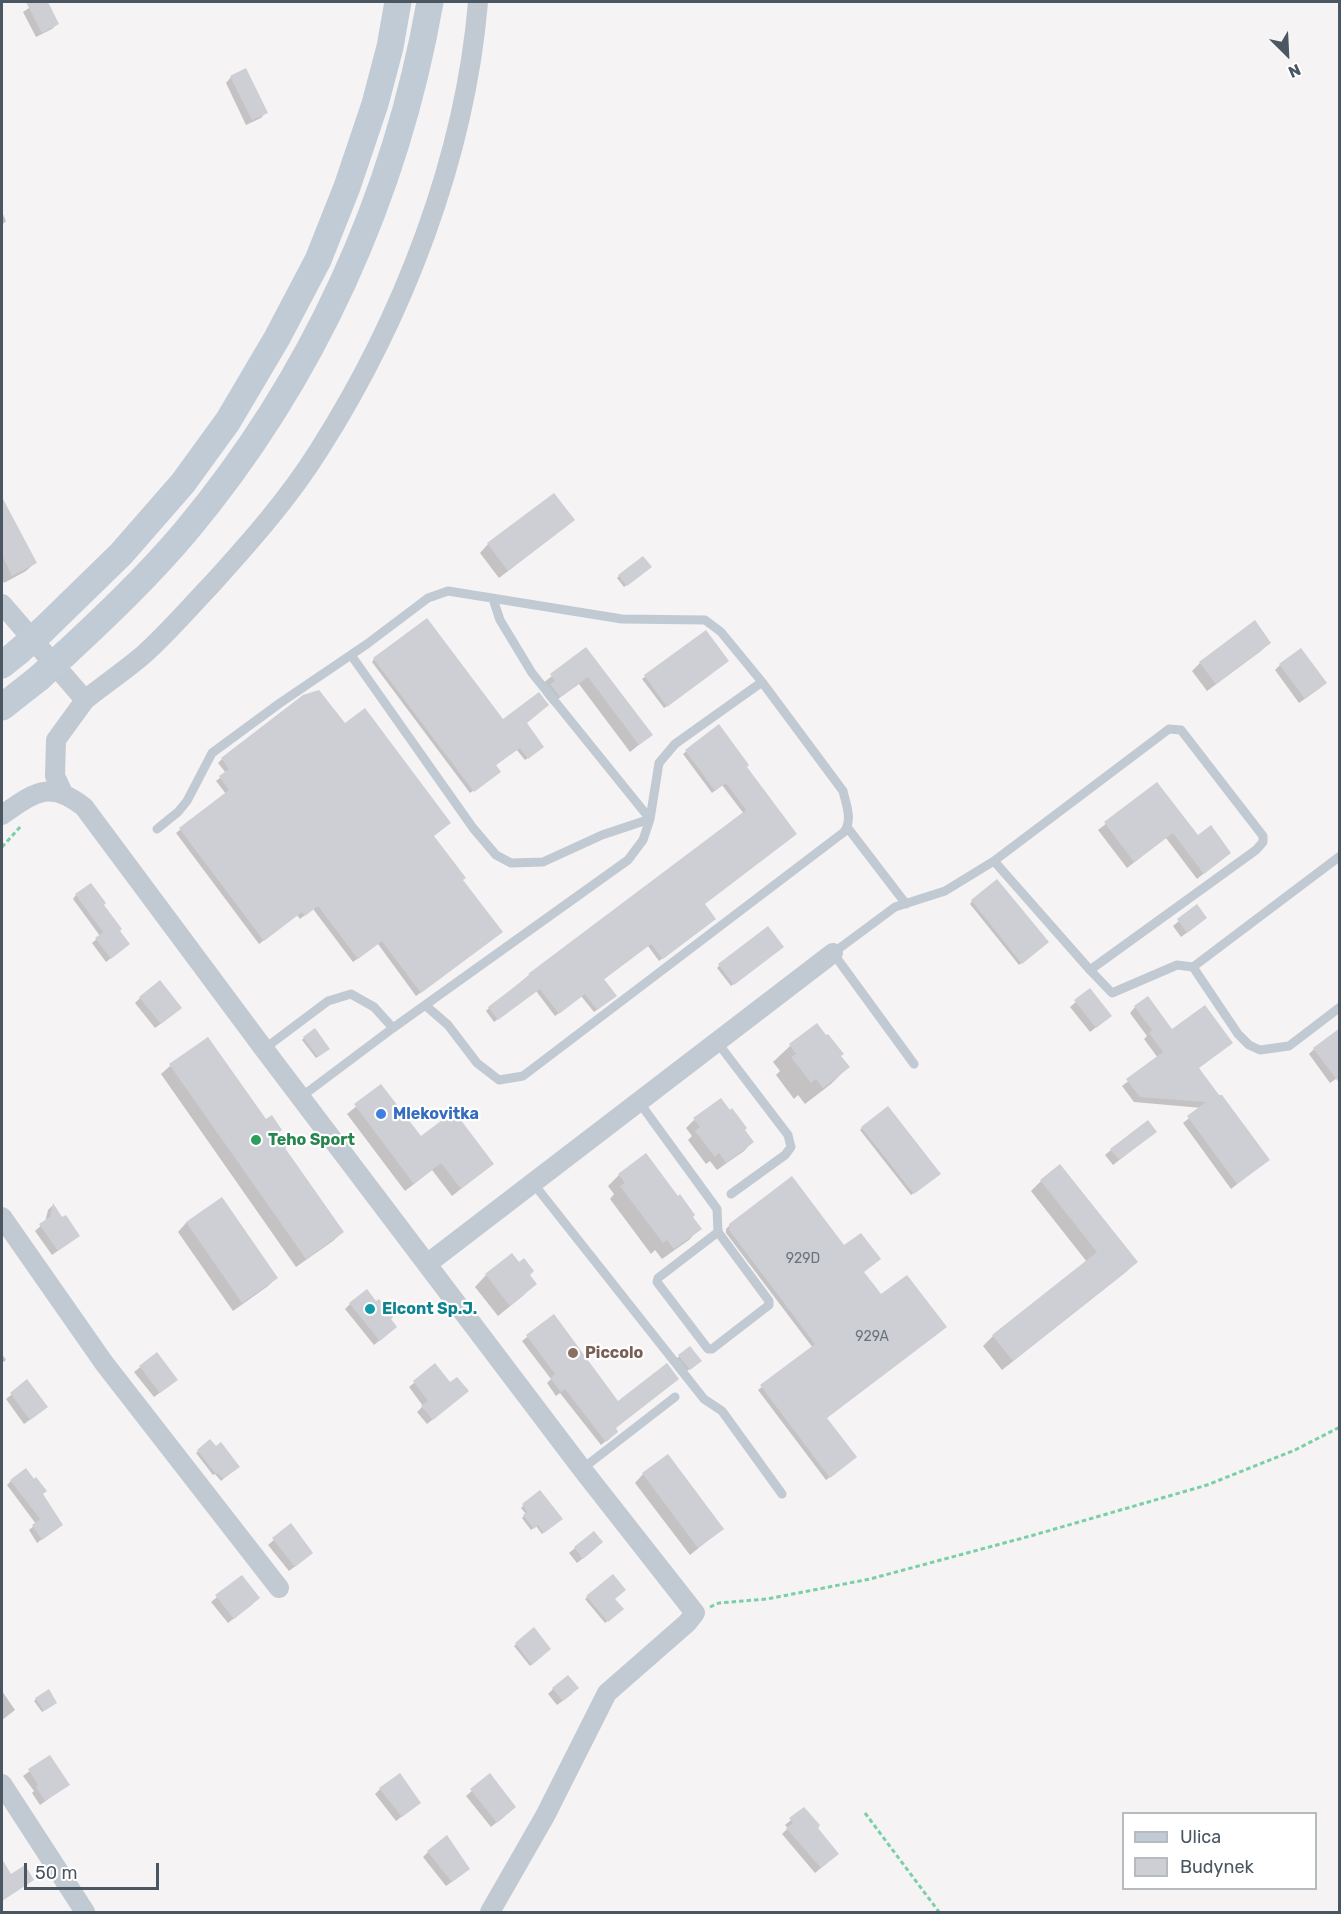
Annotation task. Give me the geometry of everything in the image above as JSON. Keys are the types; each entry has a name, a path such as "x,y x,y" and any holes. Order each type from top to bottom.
{"main road":[{"path":"10,658 43,630 122,554 183,483 228,421 277,338 318,260 347,187 375,104 390,47 398,2"},
{"path":"2,707 39,678 134,589 186,532 231,474 298,372 351,267 380,194 404,120 422,51 430,2"}],"street":[{"path":"63,793 55,776 56,740 85,700 143,655 257,534 318,451 366,369 408,280 441,188 465,92 478,2"},
{"path":"2,607 85,700"},
{"path":"2,815 27,798 41,792 63,793 84,807 264,1049 694,1613 687,1623 607,1693 545,1816 490,1912"},
{"path":"428,1264 833,953"},
{"path":"2,1217 104,1363 279,1588"},
{"path":"2,1784 86,1912"}],"lane":[{"path":"157,829 178,812 187,801 212,753 429,598 448,591 622,619 705,620 721,632 762,682 843,791 848,811 847,828 906,904"},
{"path":"493,599 500,620 532,673 650,819"},
{"path":"351,655 473,828 496,855 511,863 543,862 602,835 650,819"},
{"path":"301,1097 393,1028 628,860 643,840 650,819 659,764 675,744 762,682"},
{"path":"914,1064 833,953 895,908 945,891 994,861 1169,729 1181,730 1263,836 1263,842 1090,970"},
{"path":"425,1005 448,1024 477,1063 499,1080 523,1076 847,828"},
{"path":"994,861 1112,993 1177,965 1193,967 1340,856"},
{"path":"1193,967 1238,1034 1249,1045 1260,1050 1289,1046 1340,1007"},
{"path":"264,1049 328,1001 351,994 374,1007 393,1028"},
{"path":"717,1042 788,1135 791,1147 785,1155 731,1194"},
{"path":"639,1102 717,1209 718,1232 769,1301 769,1305 712,1349 708,1348 657,1282 658,1278 718,1232"},
{"path":"533,1183 704,1400 722,1411 782,1494"},
{"path":"582,1469 675,1397"}],"path":[{"path":"694,1613 719,1603 767,1599 870,1579 1119,1511 1208,1485 1295,1450 1340,1427"},
{"path":"865,1813 939,1912"}],"building":[{"path":"26,2 48,2 59,24 42,33"},
{"path":"246,68 268,113 252,120 230,76"},
{"path":"554,493 575,520 508,571 487,543"},
{"path":"2,497 37,563 12,576 2,555"},
{"path":"643,556 652,567 627,586 618,575"},
{"path":"427,618 503,719 539,692 549,705 527,723 544,747 528,759 520,748 496,765 501,772 474,792 373,658"},
{"path":"1255,620 1271,643 1216,684 1199,662"},
{"path":"706,630 729,661 667,707 644,675"},
{"path":"586,647 653,735 639,745 588,677 560,697 550,684 555,681 550,674"},
{"path":"1301,648 1327,683 1305,699 1279,664"},
{"path":"319,690 345,723 365,708 451,823 434,836 466,878 463,880 503,932 421,993 382,941 358,959 318,906 305,916 302,912 264,941 179,828 229,790 219,776 229,769 221,758 303,695"},
{"path":"719,724 749,765 747,767 797,834 705,904 716,919 663,959 651,944 604,979 617,996 597,1010 585,994 559,1014 540,989 498,1020 488,1007 530,975 528,974 746,810 726,783 715,791 685,750"},
{"path":"1157,782 1198,835 1211,825 1231,853 1204,874 1173,833 1134,862 1104,822"},
{"path":"997,879 1049,942 1022,964 971,900"},
{"path":"91,883 106,903 104,905 130,944 111,959 95,938 103,932 75,894"},
{"path":"1197,904 1207,918 1187,933 1177,919"},
{"path":"768,926 784,947 734,985 718,964"},
{"path":"160,980 182,1008 161,1024 139,997"},
{"path":"1090,988 1112,1016 1096,1028 1074,1000"},
{"path":"1148,996 1172,1029 1205,1005 1233,1043 1199,1068 1270,1160 1237,1184 1187,1116 1206,1102 1140,1097 1126,1079 1163,1052 1149,1033 1152,1030 1134,1006"},
{"path":"817,1023 844,1054 841,1056 850,1067 823,1088 816,1079 811,1083 791,1057 796,1054 789,1044"},
{"path":"315,1028 330,1049 318,1057 303,1037"},
{"path":"1340,1028 1340,1084 1313,1048"},
{"path":"208,1037 266,1119 272,1115 282,1130 278,1133 288,1146 285,1148 344,1232 306,1259 169,1064"},
{"path":"381,1084 421,1136 454,1111 494,1164 461,1189 441,1163 414,1184 354,1104"},
{"path":"721,1098 747,1128 745,1130 754,1142 726,1163 719,1153 715,1157 695,1131 700,1127 693,1118"},
{"path":"888,1106 941,1174 914,1194 861,1127"},
{"path":"1148,1120 1157,1132 1119,1160 1110,1149"},
{"path":"646,1153 678,1196 680,1194 702,1229 674,1249 667,1240 663,1243 620,1186 625,1183 618,1174"},
{"path":"1060,1164 1138,1262 1013,1361 992,1335 1097,1252 1040,1180"},
{"path":"792,1176 844,1245 861,1233 881,1259 864,1272 881,1294 907,1275 947,1327 827,1418 857,1457 830,1478 760,1385 815,1344 729,1230 729,1224"},
{"path":"222,1197 278,1278 242,1303 186,1222"},
{"path":"53,1203 62,1217 66,1215 80,1236 58,1251 39,1224 50,1217"},
{"path":"512,1253 519,1262 524,1258 534,1271 530,1275 537,1284 510,1306 485,1274"},
{"name":"Elcont Sp.J.","path":"367,1289 376,1301 379,1299 393,1317 391,1319 397,1327 380,1341 349,1303"},
{"path":"554,1314 618,1401 667,1363 679,1379 616,1428 618,1432 606,1442 565,1389 561,1392 550,1378 555,1374 526,1335"},
{"path":"690,1346 702,1361 690,1370 678,1355"},
{"path":"157,1352 178,1380 160,1393 139,1366"},
{"path":"435,1363 450,1382 457,1377 469,1391 433,1420 421,1406 428,1401 413,1381"},
{"path":"27,1379 48,1407 30,1420 10,1393"},
{"path":"210,1439 216,1446 221,1442 240,1467 223,1479 218,1473 216,1474 197,1450"},
{"path":"668,1454 724,1529 698,1548 642,1473"},
{"path":"26,1468 47,1491 43,1494 63,1525 42,1540 32,1525 40,1519 10,1480"},
{"path":"540,1490 563,1519 544,1533 538,1525 534,1529 523,1515 527,1512 522,1504"},
{"path":"291,1523 313,1553 295,1567 272,1538"},
{"path":"594,1531 603,1542 583,1559 574,1547"},
{"path":"613,1574 626,1590 615,1599 624,1609 608,1622 586,1596"},
{"path":"242,1575 260,1598 234,1619 215,1595"},
{"path":"534,1627 551,1649 532,1665 515,1643"},
{"path":"568,1675 579,1688 563,1701 552,1688"},
{"path":"49,1689 57,1703 44,1711 35,1698"},
{"path":"50,1755 70,1785 45,1801 28,1769"},
{"path":"400,1773 421,1803 402,1817 379,1788"},
{"path":"490,1773 516,1807 497,1823 470,1789"},
{"path":"804,1807 820,1825 818,1828 839,1854 821,1868 786,1828 793,1823 789,1818"},
{"path":"447,1835 470,1869 452,1882 427,1851"},
{"path":"2,1859 11,1874 25,1865 34,1880 2,1901"}],"place":[{"name":"Mlekovitka","path":"381,1114"},
{"name":"Teho Sport","path":"256,1140"},
{"name":"Elcont Sp.J.","path":"370,1309"},
{"name":"Piccolo","path":"573,1353"}]}
